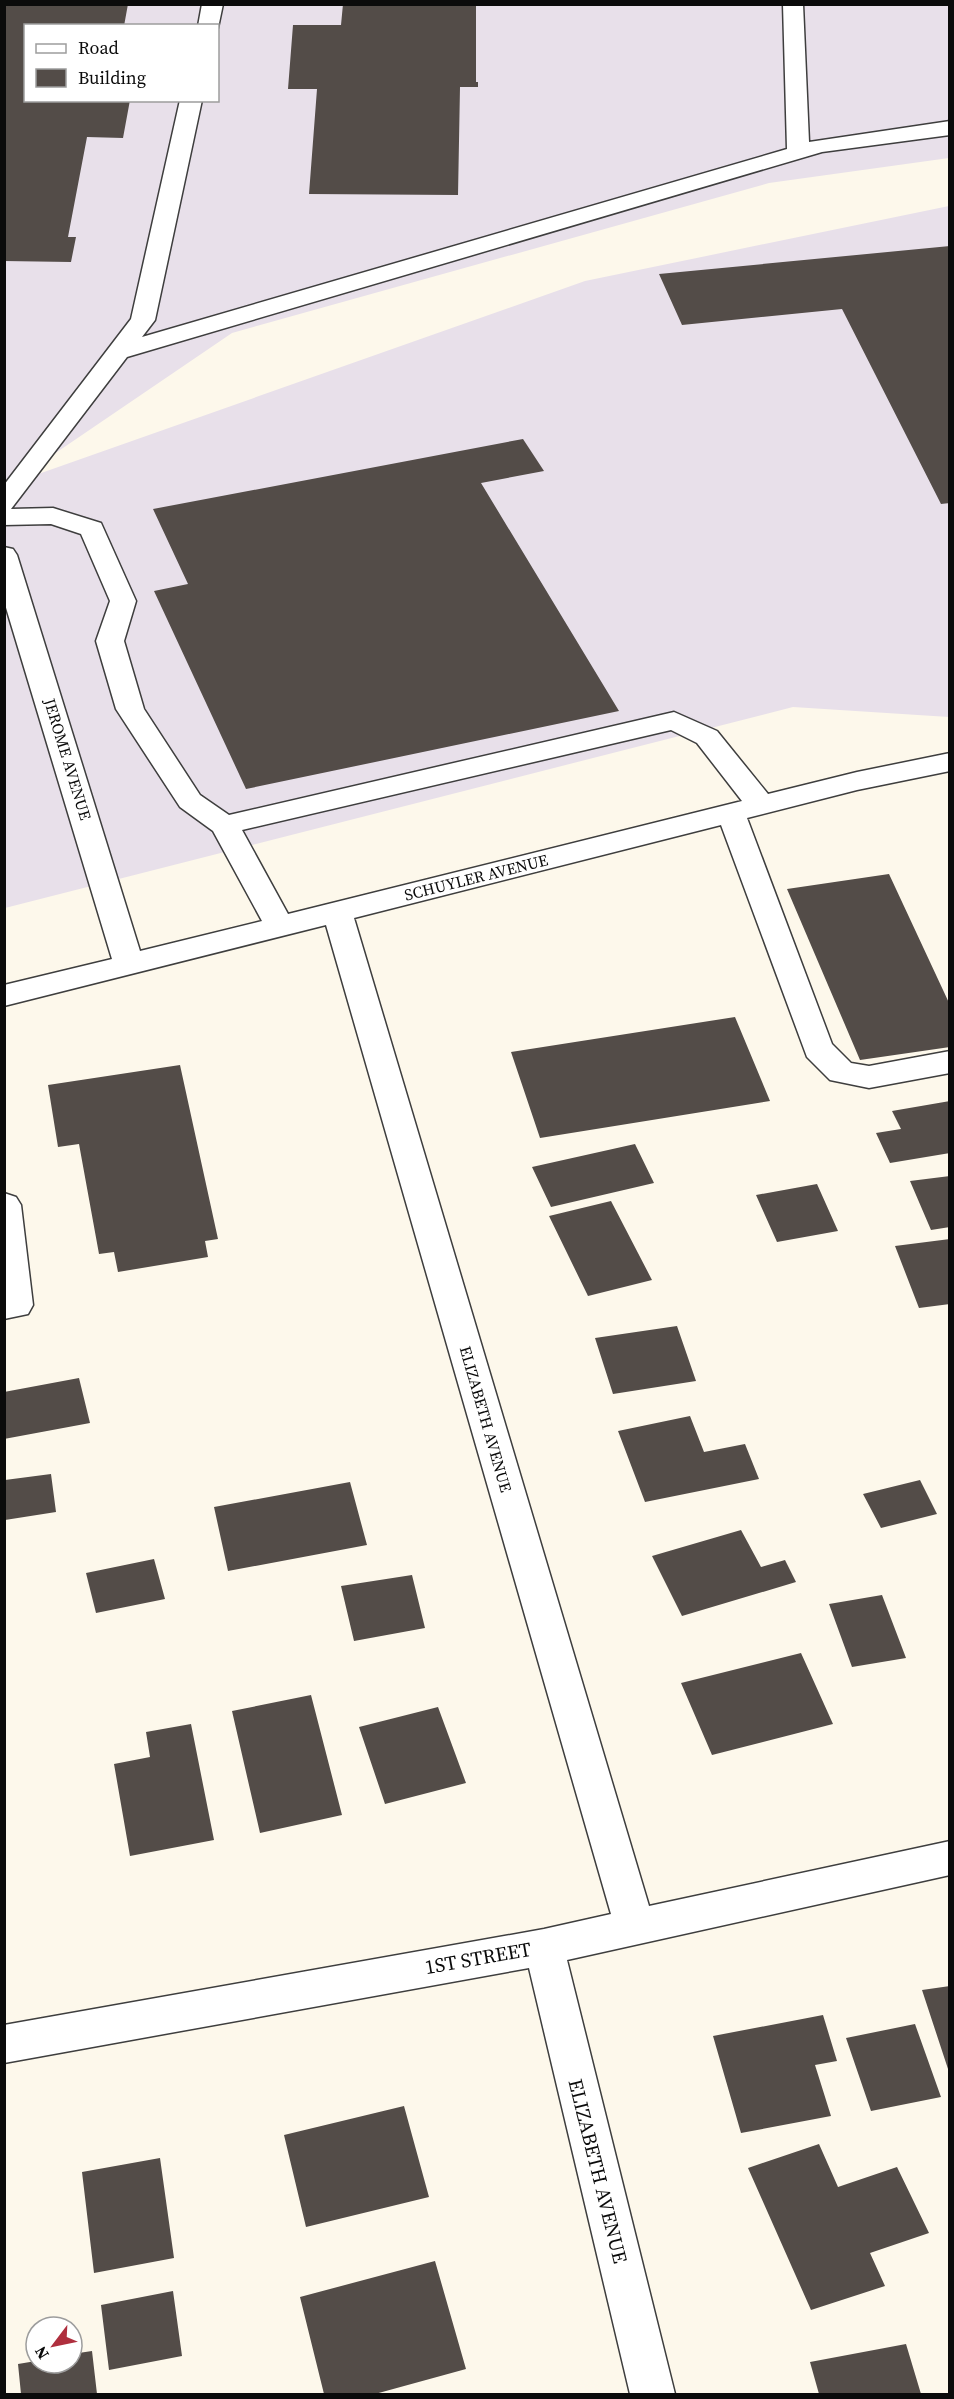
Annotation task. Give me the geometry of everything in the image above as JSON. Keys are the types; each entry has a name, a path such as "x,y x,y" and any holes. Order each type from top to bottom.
{"street":[{"path":"208,24 213,4"},
{"path":"793,4 798,153"},
{"path":"4,503 15,476 142,320 191,102"},
{"path":"118,352 820,146 950,128"},
{"path":"4,518 53,516 92,529 123,601 110,641 130,709 190,801 224,825 280,927"},
{"name":"JEROME AVENUE","path":"4,555 129,965"},
{"path":"224,825 674,721 707,737 761,805"},
{"name":"SCHUYLER AVENUE","path":"4,996 857,781 950,762"},
{"path":"731,813 818,1049 841,1072 869,1077 950,1062"},
{"name":"ELIZABETH AVENUE","path":"337,912 635,1927"},
{"path":"4,1205 16,1305 4,1306"},
{"name":"1ST STREET","path":"4,2044 544,1947 950,1858"},
{"name":"ELIZABETH AVENUE","path":"544,1947 652,2394"}],"shaded area":[{"path":"5,5 949,5 949,158 769,183 232,333 10,484 585,281 949,206 949,717 793,707 5,908"}],"building":[{"path":"4,4 128,4 124,24 24,24 24,102 130,102 123,138 87,137 68,237 76,237 71,262 4,261"},
{"path":"343,4 476,4 476,82 478,82 478,87 460,87 458,195 309,194 317,89 288,89 293,25 341,25"},
{"path":"950,246 950,503 941,504 842,309 682,325 659,274"},
{"path":"523,439 544,471 481,483 619,711 246,789 154,591 188,584 153,509"},
{"path":"889,874 950,1005 950,1047 860,1060 787,889"},
{"path":"735,1017 770,1101 540,1138 511,1052"},
{"path":"180,1065 218,1239 205,1241 208,1257 118,1272 114,1252 99,1254 79,1144 58,1147 48,1085"},
{"path":"950,1101 950,1153 890,1163 876,1133 901,1129 892,1111"},
{"path":"635,1144 654,1183 551,1207 532,1167"},
{"path":"950,1176 950,1227 931,1230 910,1181"},
{"path":"817,1184 838,1231 777,1242 756,1195"},
{"path":"611,1201 652,1280 588,1296 549,1216"},
{"path":"950,1239 950,1304 919,1308 895,1246"},
{"path":"677,1326 696,1381 613,1394 595,1338"},
{"path":"79,1378 90,1423 4,1439 4,1392"},
{"path":"690,1416 704,1452 745,1444 759,1479 645,1502 618,1431"},
{"path":"51,1474 56,1512 5,1520 5,1480"},
{"path":"920,1480 937,1514 881,1528 863,1494"},
{"path":"350,1482 367,1545 228,1571 214,1507"},
{"path":"741,1530 761,1567 785,1560 796,1582 682,1616 652,1556"},
{"path":"154,1559 165,1599 96,1613 86,1573"},
{"path":"412,1575 425,1628 354,1641 341,1586"},
{"path":"882,1595 906,1658 852,1667 829,1604"},
{"path":"801,1653 833,1724 712,1755 681,1683"},
{"path":"311,1695 342,1815 260,1833 232,1711"},
{"path":"438,1707 466,1783 385,1804 359,1727"},
{"path":"191,1724 214,1840 130,1856 114,1764 150,1757 146,1732"},
{"path":"950,1986 950,2072 949,2072 922,1990"},
{"path":"823,2015 837,2061 815,2065 831,2116 741,2133 713,2036"},
{"path":"915,2024 941,2097 871,2111 846,2038"},
{"path":"404,2106 429,2197 306,2227 284,2135"},
{"path":"819,2144 838,2187 897,2167 929,2233 870,2253 885,2286 811,2310 748,2168"},
{"path":"160,2158 174,2258 94,2273 82,2172"},
{"path":"435,2261 466,2369 375,2394 324,2394 300,2297"},
{"path":"173,2291 182,2356 109,2370 101,2305"},
{"path":"906,2344 921,2394 819,2394 810,2362"},
{"path":"92,2351 97,2394 21,2394 18,2364 24,2363 24,2375 84,2375 84,2352"}]}
